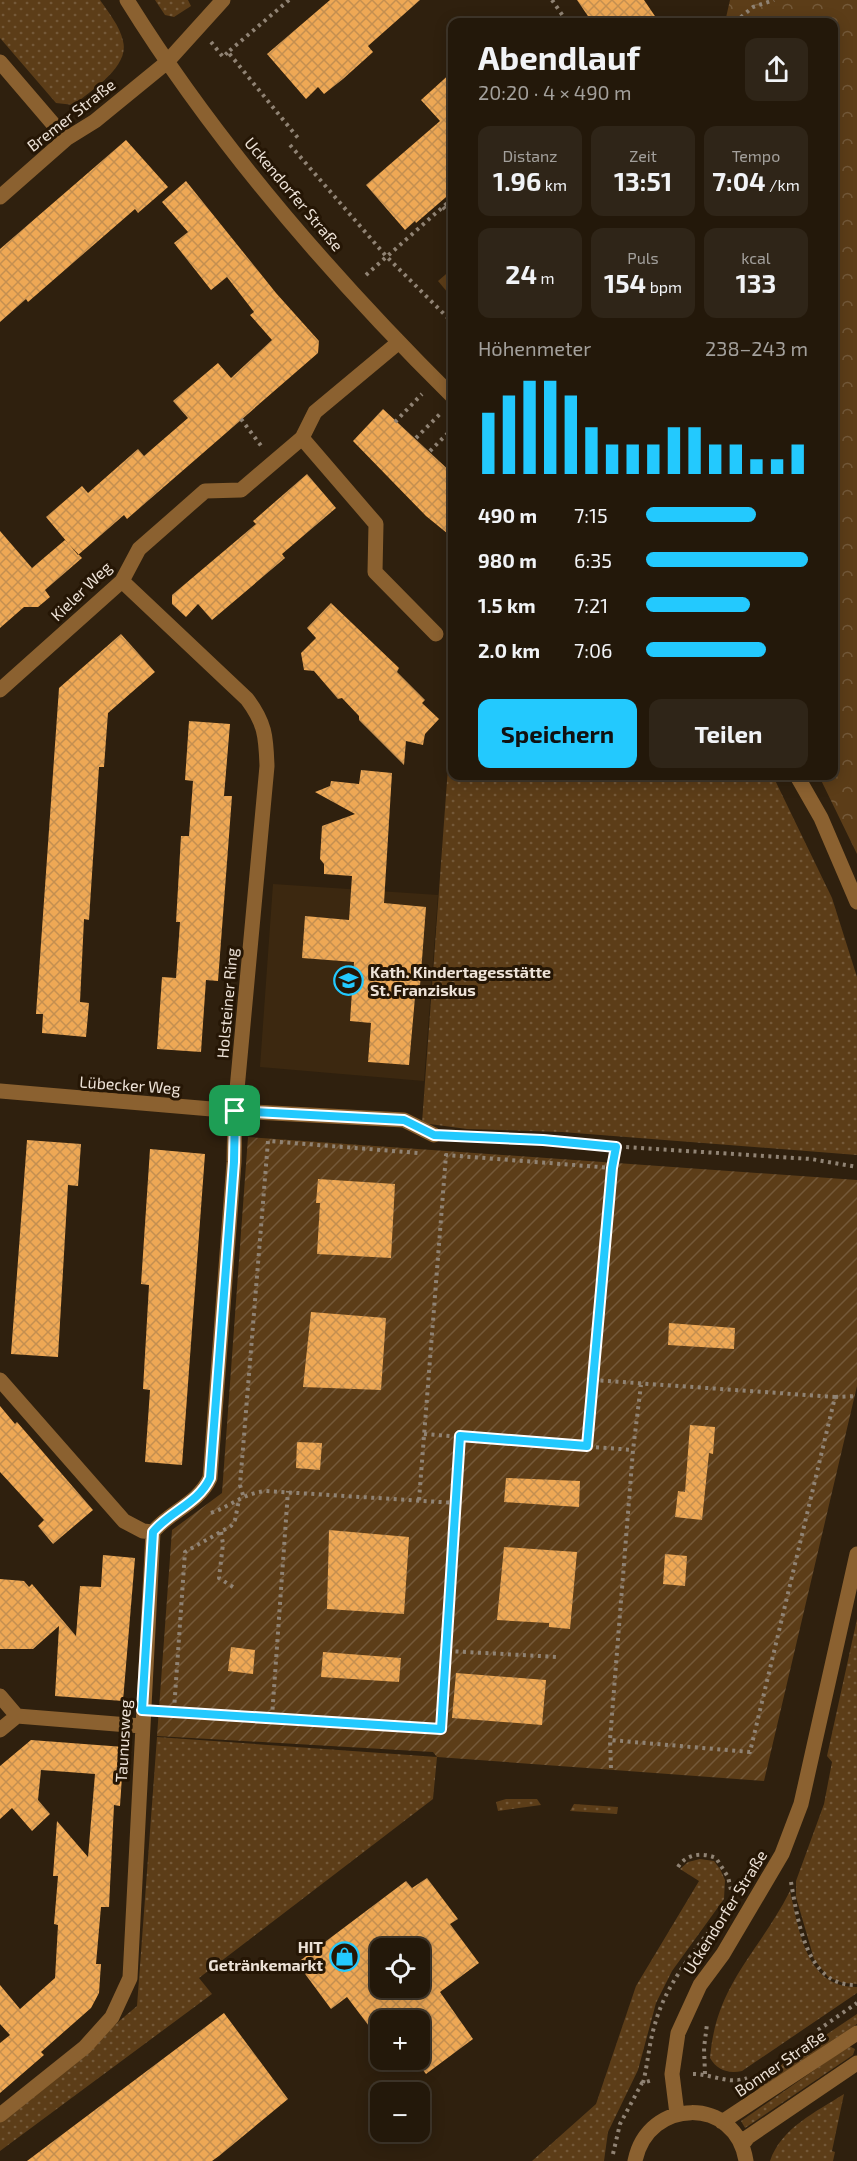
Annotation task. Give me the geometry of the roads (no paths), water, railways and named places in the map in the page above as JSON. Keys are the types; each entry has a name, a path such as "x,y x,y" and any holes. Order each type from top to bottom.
{"street":[{"name":"Uckendorfer Straße","path":"127,0 166,63 277,205 448,401"},
{"name":"Bremer Straße","path":"0,197 66,139 95,121 166,63 223,0"},
{"path":"0,62 66,139"},
{"name":"Kieler Weg","path":"0,690 122,581 139,549 205,491 241,490 302,438 315,412 399,342"},
{"path":"302,438 376,524 375,572 436,634"},
{"name":"Holsteiner Ring","path":"122,581 248,699 260,717 266,736 267,766 235,1111 234,1162 210,1478 202,1494 159,1524 153,1532"},
{"path":"800,780 821,818 857,902"},
{"name":"Lübecker Weg","path":"0,1091 235,1111 404,1120 434,1135"},
{"path":"0,1380 124,1521 143,1531 153,1532"},
{"name":"Taunusweg","path":"0,2115 85,2047 112,2017 130,1978 141,1726 153,1532"},
{"name":"Uckendorfer Straße","path":"677,2114 672,2074 678,2034 700,1985 723,1954 782,1854 801,1804 857,1554"},
{"path":"0,1696 17,1716"},
{"path":"0,1730 17,1716 141,1726"},
{"name":"Bonner Straße","path":"722,2122 857,2033"},
{"path":"742,2145 748,2137 857,2063"},
{"path":"635,2161 645,2136 664,2119 677,2114 701,2113 722,2122 742,2145 746,2161"}],"place":[{"name":"Kath. Kindertagesstätte St. Franziskus","path":"349,981"},
{"name":"HIT Getränkemarkt","path":"344,1956"}]}
